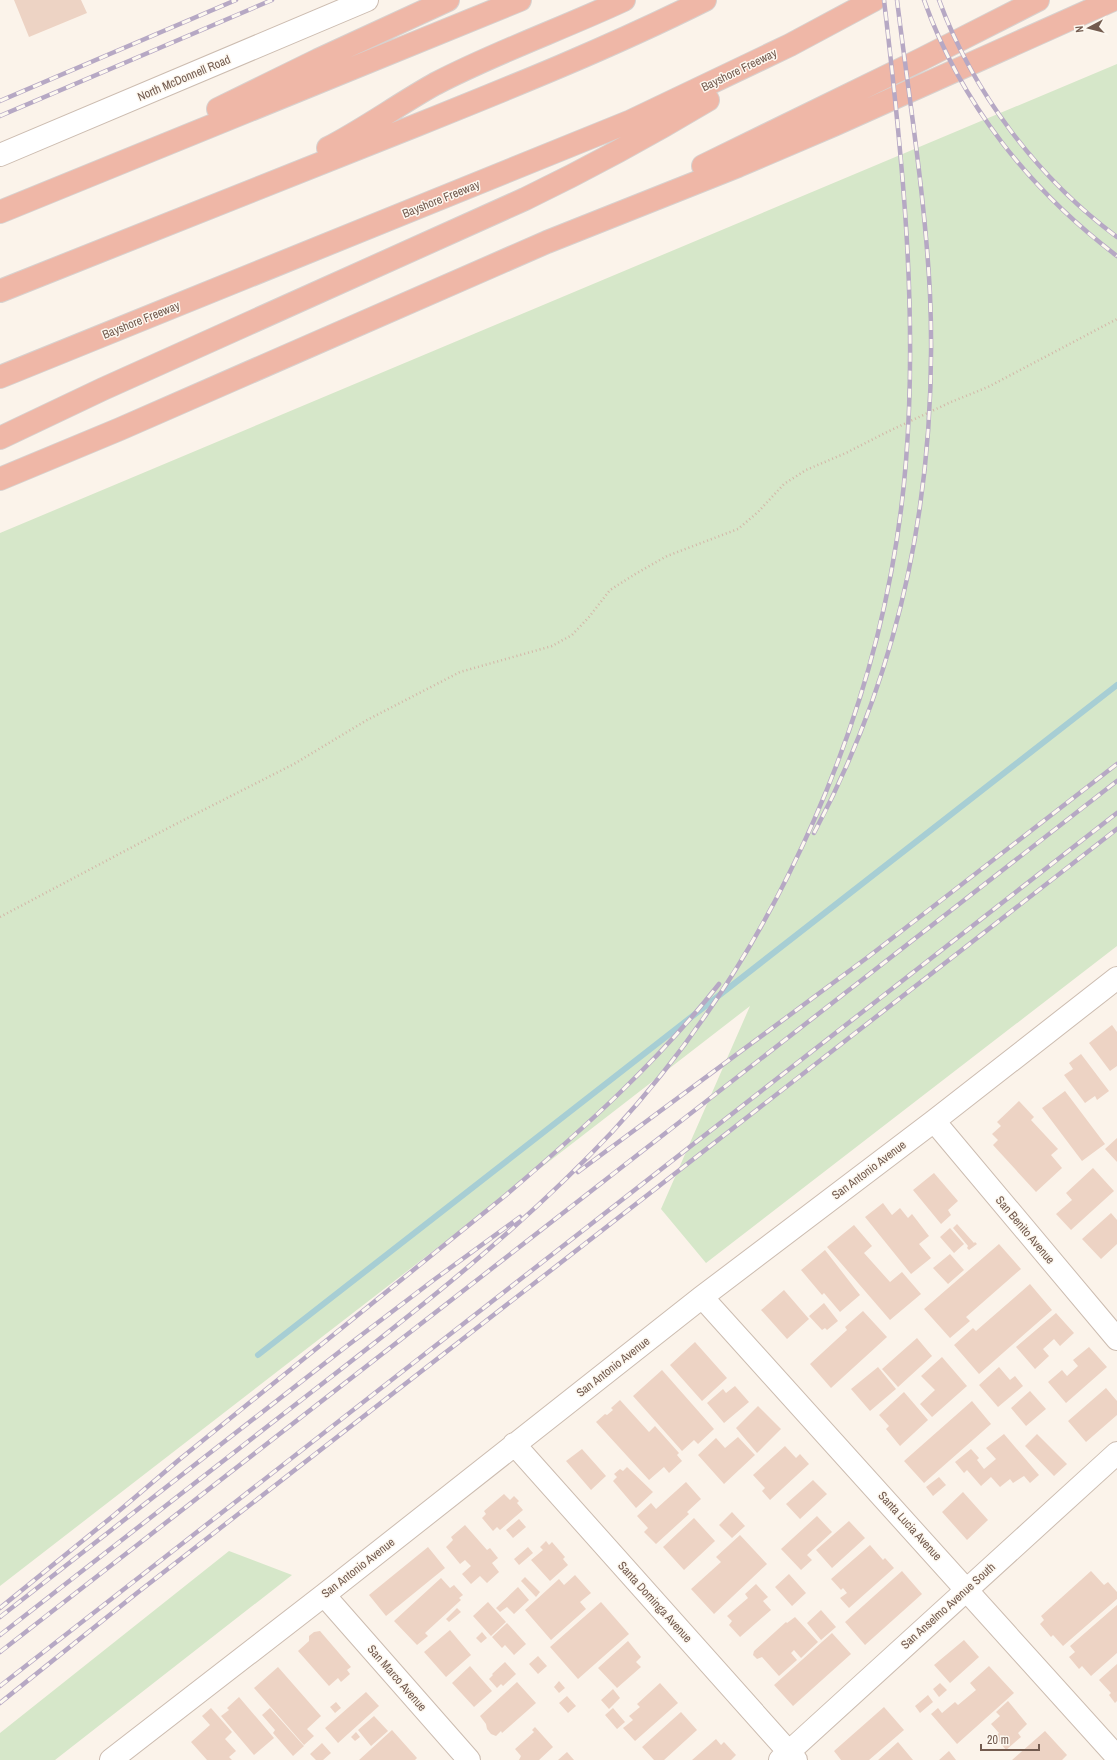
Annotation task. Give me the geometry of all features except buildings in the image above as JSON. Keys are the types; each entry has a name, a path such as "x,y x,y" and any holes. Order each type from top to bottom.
{"highway":[{"path":"52,191 318,60 448,0"},
{"path":"0,212 520,0"},
{"path":"207,210 350,136 436,84 476,64 549,34 624,0"},
{"path":"0,291 207,210 596,51 705,0"},
{"name":"Bayshore Freeway","path":"0,377 593,137 670,104 790,45 874,0"},
{"path":"547,242 922,59 1038,0"},
{"path":"0,479 120,429 547,242 819,132 1113,0"},
{"path":"0,438 103,389 525,199 583,171 646,137 714,96 790,45"}],"street":[{"name":"North McDonnell Road","path":"0,156 367,0"},
{"name":"San Antonio Avenue","path":"111,1760 324,1595 702,1297 934,1121 1117,978"},
{"name":"San Benito Avenue","path":"934,1121 1117,1339"},
{"name":"Santa Lucia Avenue","path":"702,1297 967,1588 1117,1757"},
{"name":"Santa Dominga Avenue","path":"514,1444 788,1757"},
{"name":"San Anselmo Avenue South","path":"788,1757 967,1588 1117,1453"},
{"name":"San Marco Avenue","path":"324,1595 469,1760"}],"path":[{"path":"0,917 172,826 294,764 367,720 460,672 552,646 572,635 589,617 610,590 637,572 667,556 738,529 758,512 784,484 806,470 846,453 951,402 988,387 1117,319"}],"green space":[{"path":"1117,64 1117,946 706,1263 661,1209 750,1006 0,1586 0,533"},
{"path":"229,1551 292,1575 55,1760 0,1760 0,1733"}],"waterway":[{"path":"258,1355 1117,685"}],"railway":[{"path":"0,101 236,0"},
{"path":"0,116 272,0"},
{"path":"0,1635 428,1301 542,1202 613,1131 672,1061 726,985 773,904 814,820 848,732 875,643 895,552 906,461 910,346 909,288 902,172 884,0"},
{"path":"814,833 845,770 871,705 892,639 908,572 920,504 928,434 931,365 928,257 921,184 897,0"},
{"path":"924,0 939,38 958,75 978,109 1002,142 1027,173 1055,203 1117,256"},
{"path":"939,0 953,34 970,68 989,100 1011,131 1035,161 1061,188 1088,214 1117,237"},
{"path":"578,1172 868,957 1117,764"},
{"path":"0,1652 1117,781"},
{"path":"0,1686 1117,813"},
{"path":"0,1703 137,1593 1117,829"},
{"path":"0,1608 180,1459 534,1171 618,1095 670,1041 719,984"},
{"path":"0,1617 343,1349 520,1217"}]}
